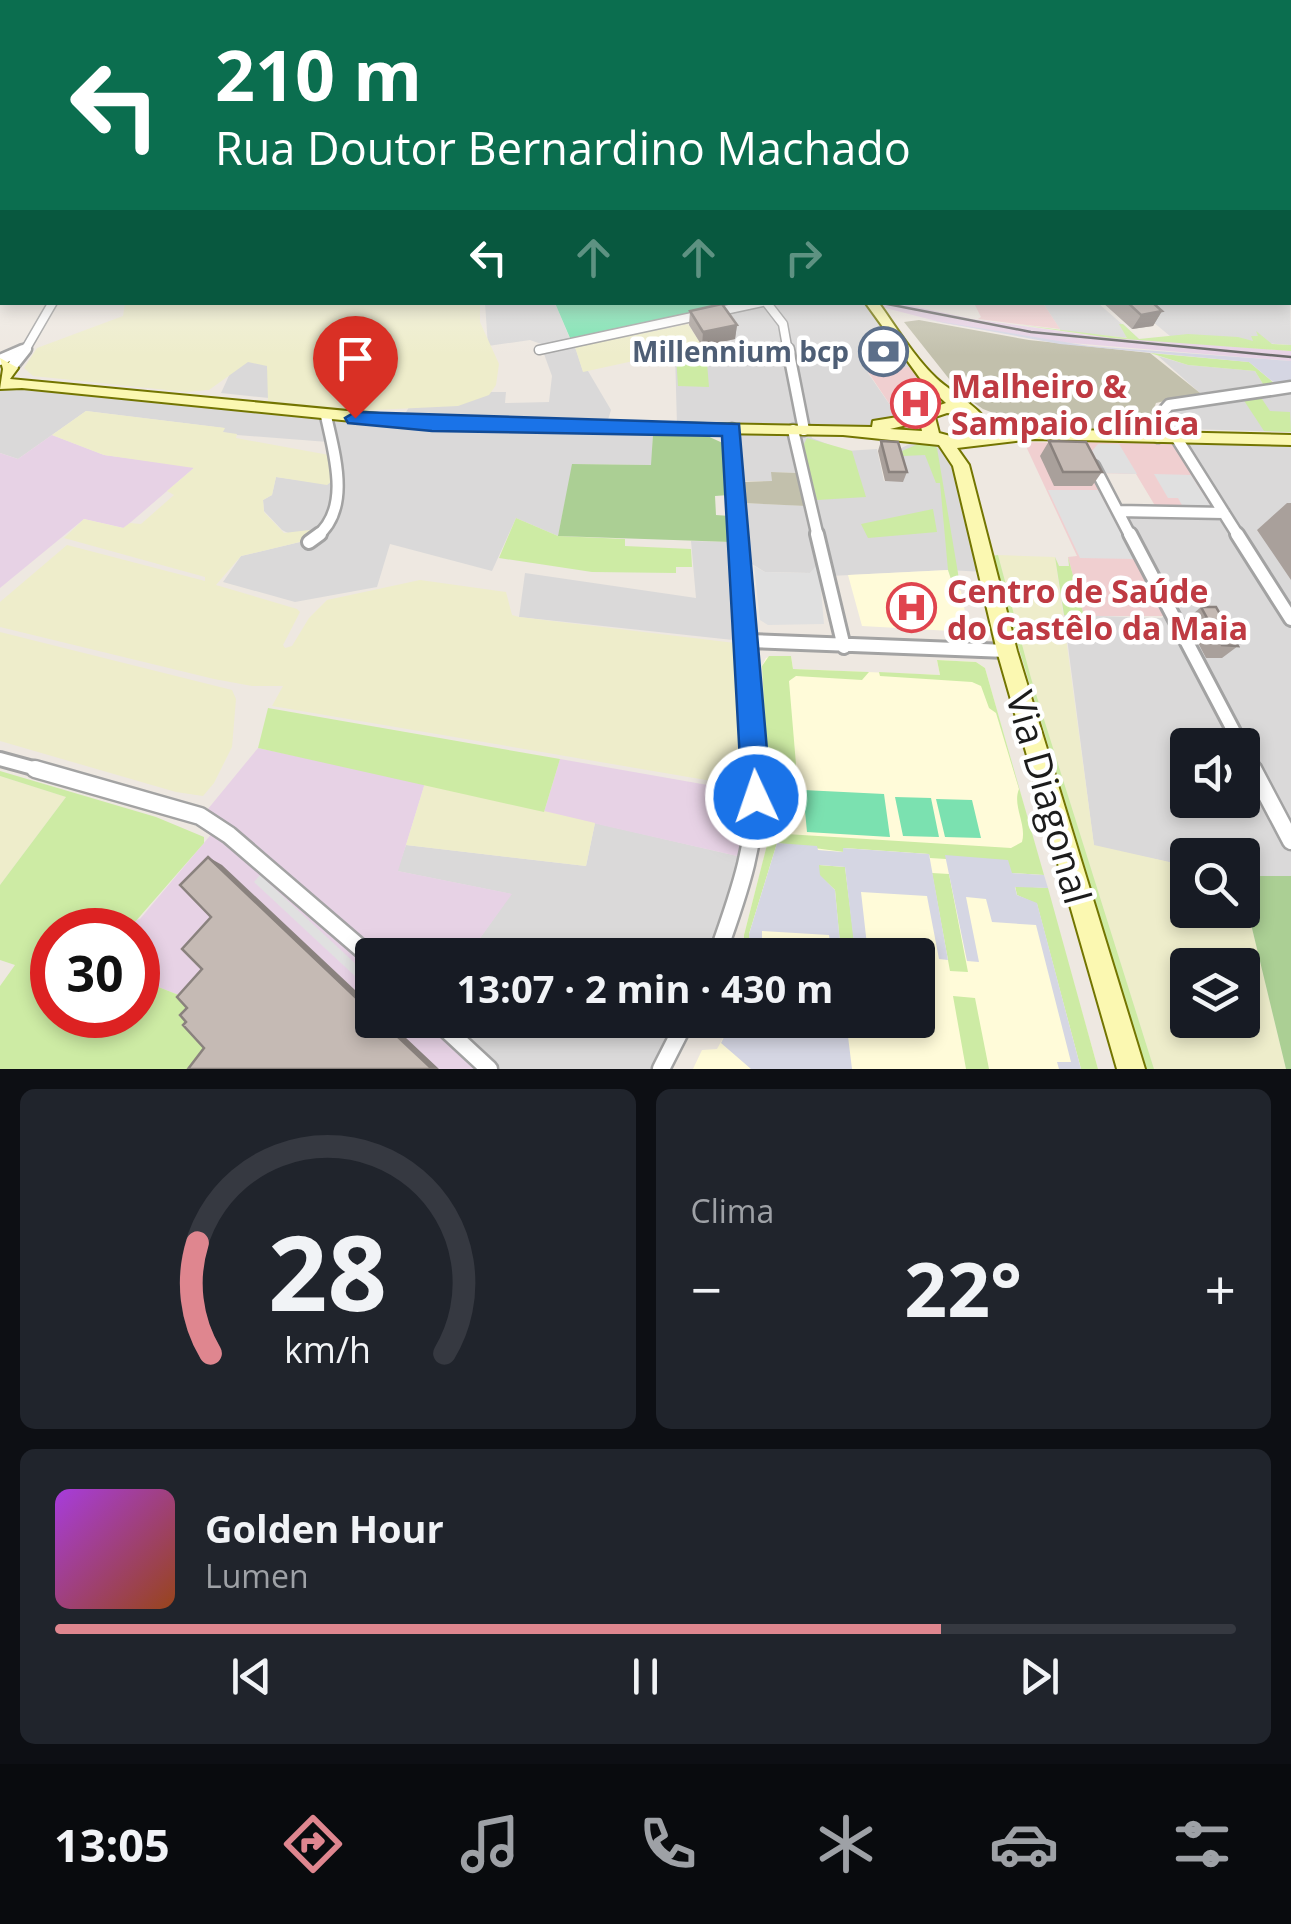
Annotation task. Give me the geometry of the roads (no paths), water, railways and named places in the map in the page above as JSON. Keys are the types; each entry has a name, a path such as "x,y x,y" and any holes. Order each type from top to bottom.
{"main road":[{"path":"873,305 928,378 983,426 960,466"},
{"path":"6,373 326,416 432,424 844,430 978,440 1033,434"},
{"name":"Via Diagonal","path":"928,378 928,427 960,466 1007,651 1131,1069"},
{"path":"844,430 930,412 968,412 1033,434 1081,442 1167,437 1291,440"}],"street":[{"path":"6,373 52,305"},
{"path":"539,350 750,305"},
{"path":"767,305 783,324 799,430 844,647"},
{"path":"1291,387 1169,404 1162,414 1170,432 1167,437 1224,513 1291,618"},
{"path":"309,542 328,528 337,509 326,416"},
{"path":"723,938 746,876 756,797 732,429"},
{"path":"1090,460 1232,728"},
{"path":"1118,510 1224,513"},
{"path":"748,641 1007,651"},
{"path":"0,759 200,816 230,835 355,943"},
{"path":"1260,781 1291,841"},
{"path":"455,1038 489,1069"},
{"path":"661,1069 677,1038"}],"tram line":[{"path":"892,305 1031,332 1291,357"}],"place":[{"name":"Millennium bcp","path":"884,351"},
{"name":"Malheiro & Sampaio clínica","path":"916,403"},
{"name":"Centro de Saúde do Castêlo da Maia","path":"912,608"}]}
